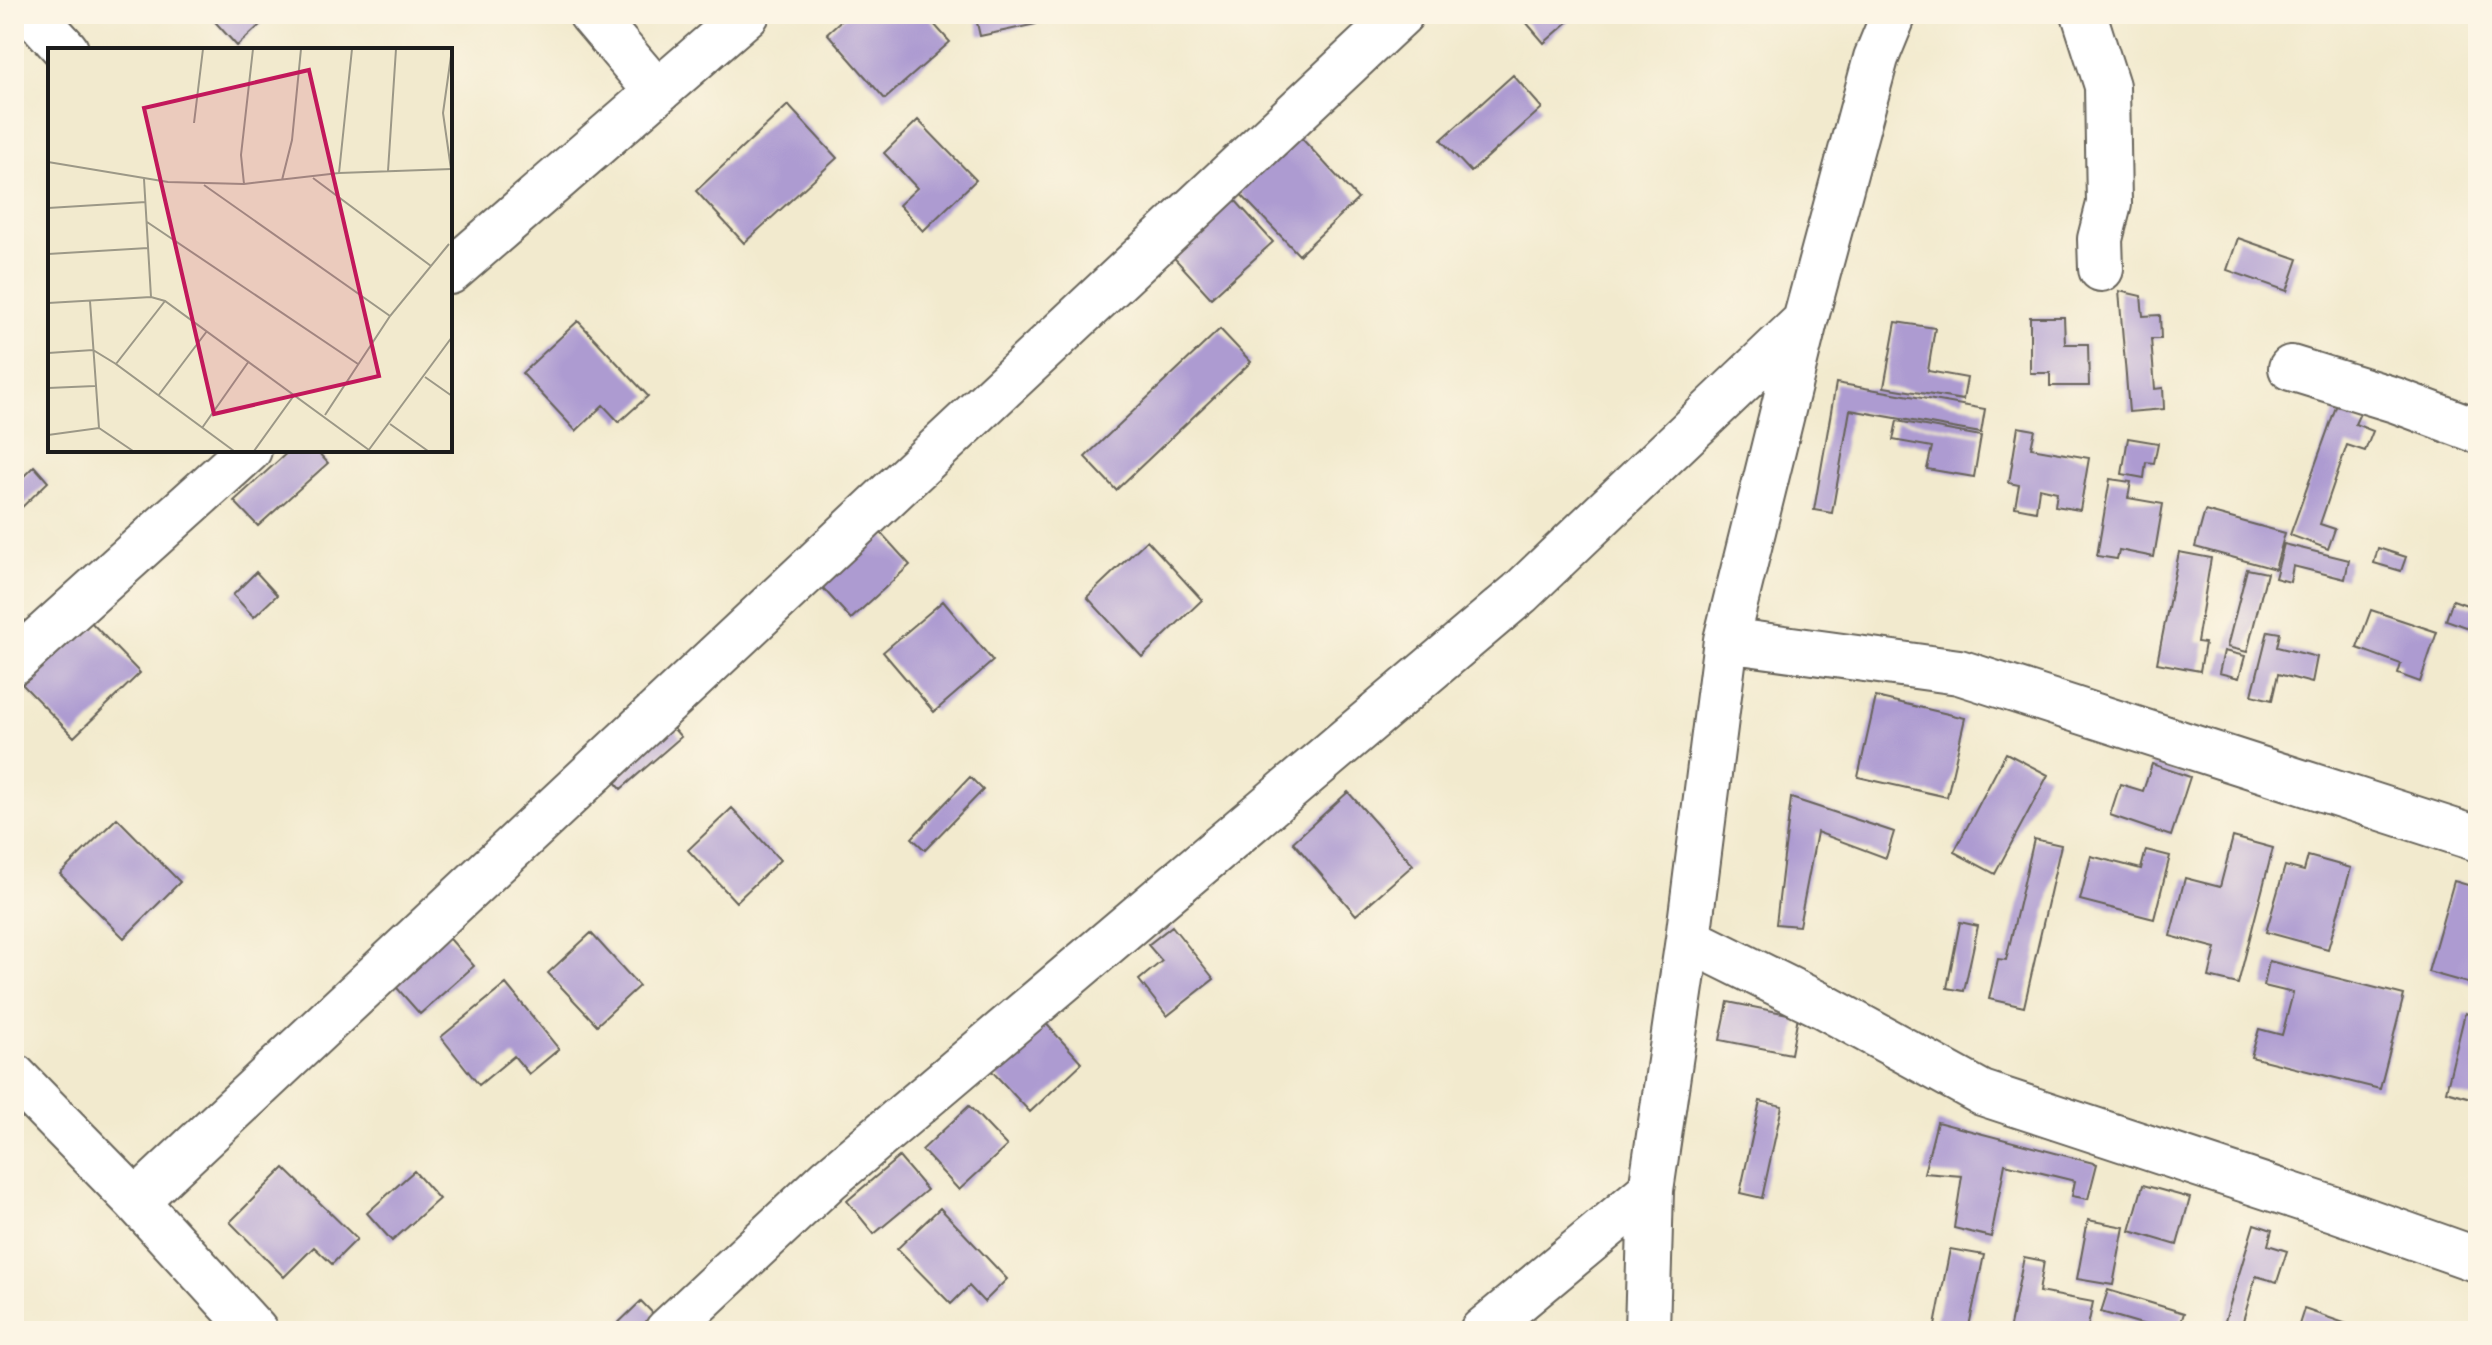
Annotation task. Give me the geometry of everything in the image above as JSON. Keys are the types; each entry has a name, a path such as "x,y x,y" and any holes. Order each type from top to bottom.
{"street":[{"path":"33,14 64,48"},
{"path":"591,14 657,92"},
{"path":"452,270 747,14"},
{"path":"136,1201 1401,14"},
{"path":"1647,1331 1651,1190 1688,939 1726,640 1805,321 1876,58 1894,14"},
{"path":"1876,58 1913,14"},
{"path":"2084,14 2107,86 2109,204 2100,239 2101,269"},
{"path":"667,1331 829,1179 1520,593 1805,321"},
{"path":"2291,368 2395,400 2478,431"},
{"path":"14,662 247,452"},
{"path":"1726,640 1959,672 2478,839"},
{"path":"1688,939 1823,1006 1982,1093 2478,1260"},
{"path":"14,1076 136,1201 255,1331"},
{"path":"1482,1331 1651,1190"}],"building":[{"path":"208,14 272,14 237,46"},
{"path":"848,14 925,14 950,42 885,99 827,33"},
{"path":"975,14 1034,14 1036,24 980,36"},
{"path":"1519,14 1577,14 1544,43"},
{"path":"1513,75 1542,108 1471,172 1441,140"},
{"path":"788,105 837,158 744,243 696,191"},
{"path":"918,120 976,180 923,231 899,205 917,188 884,153"},
{"path":"1292,128 1358,199 1299,255 1232,185"},
{"path":"1207,169 1273,242 1211,298 1145,226"},
{"path":"2238,238 2298,259 2287,291 2227,270"},
{"path":"2119,291 2141,296 2143,316 2160,315 2161,339 2151,339 2155,389 2163,388 2164,409 2129,412"},
{"path":"2030,317 2064,317 2065,344 2088,344 2089,386 2050,386 2050,373 2030,373"},
{"path":"578,321 648,396 619,422 603,405 576,431 522,373"},
{"path":"1896,322 1935,328 1928,371 1967,378 1963,400 1884,387"},
{"path":"1220,329 1251,362 1116,490 1085,457"},
{"path":"1836,383 1985,409 1981,433 1850,410 1832,513 1814,510"},
{"path":"2337,404 2362,409 2355,424 2373,431 2365,451 2347,445 2320,524 2335,529 2328,549 2290,535"},
{"path":"1897,421 1981,436 1974,477 1927,469 1932,447 1893,440"},
{"path":"2018,427 2035,430 2031,448 2089,458 2080,510 2055,506 2057,492 2039,488 2036,511 2015,507 2019,485 2009,483"},
{"path":"2128,438 2158,443 2154,463 2146,462 2144,478 2122,474"},
{"path":"288,452 318,452 328,463 258,526 234,501"},
{"path":"34,466 48,482 14,515 14,486"},
{"path":"2110,479 2131,482 2128,498 2163,504 2154,557 2119,550 2117,559 2097,556"},
{"path":"854,503 910,565 851,619 794,556"},
{"path":"2205,511 2285,533 2275,569 2195,547"},
{"path":"1147,540 1202,600 1142,657 1087,597"},
{"path":"2284,544 2349,560 2345,579 2293,566 2290,582 2275,578"},
{"path":"2378,548 2406,557 2401,571 2374,563"},
{"path":"2179,552 2211,558 2197,642 2205,643 2200,671 2157,663"},
{"path":"2247,569 2267,573 2247,652 2227,647"},
{"path":"256,572 277,595 254,617 233,595"},
{"path":"2453,600 2478,609 2478,631 2446,620"},
{"path":"943,601 993,661 934,712 883,652"},
{"path":"2371,610 2437,632 2420,682 2398,674 2401,664 2357,648"},
{"path":"86,617 140,673 74,737 20,682"},
{"path":"2268,631 2280,633 2277,647 2317,657 2312,683 2278,674 2272,700 2252,695"},
{"path":"2224,651 2245,656 2239,678 2219,673"},
{"path":"1876,697 1965,718 1947,797 1858,777"},
{"path":"647,698 681,737 621,789 587,750"},
{"path":"2006,753 2048,775 1995,874 1954,852"},
{"path":"2152,764 2190,777 2171,836 2110,815 2120,784 2143,791"},
{"path":"970,777 983,790 925,850 912,838"},
{"path":"1348,792 1413,865 1356,915 1293,842"},
{"path":"1791,798 1894,832 1886,858 1817,832 1799,926 1776,924"},
{"path":"732,808 780,860 736,902 688,850"},
{"path":"117,818 180,882 124,938 60,874"},
{"path":"2233,837 2273,848 2238,984 2209,977 2216,948 2170,936 2185,878 2220,887"},
{"path":"2034,839 2061,845 2024,1007 1989,999 1998,959 2006,960"},
{"path":"2146,850 2170,856 2154,919 2080,900 2091,856 2141,869"},
{"path":"2308,856 2351,868 2328,949 2266,932 2285,866 2304,871"},
{"path":"2454,881 2478,888 2478,986 2428,972"},
{"path":"421,906 474,966 420,1014 367,954"},
{"path":"1960,922 1978,926 1964,991 1947,988"},
{"path":"1172,926 1214,979 1167,1016 1139,980 1162,961 1148,945"},
{"path":"591,933 639,986 597,1025 548,973"},
{"path":"2269,961 2404,995 2380,1089 2251,1057 2259,1029 2282,1035 2293,993 2264,986"},
{"path":"506,984 559,1049 529,1074 514,1056 479,1085 441,1037"},
{"path":"1728,1002 1798,1016 1791,1054 1720,1040"},
{"path":"2465,1013 2478,1017 2478,1100 2446,1091"},
{"path":"1041,1018 1082,1063 1030,1112 988,1067"},
{"path":"1760,1101 1782,1106 1762,1198 1740,1193"},
{"path":"969,1106 1007,1146 959,1190 922,1150"},
{"path":"1937,1122 2097,1164 2088,1199 2072,1196 2075,1181 2005,1164 1991,1237 1954,1228 1962,1176 1924,1173"},
{"path":"899,1157 927,1190 874,1234 847,1201"},
{"path":"284,1168 357,1239 332,1264 314,1247 284,1277 230,1222"},
{"path":"414,1171 439,1199 392,1241 367,1213"},
{"path":"2143,1185 2190,1198 2177,1245 2130,1231"},
{"path":"940,1208 1007,1279 984,1302 969,1286 951,1304 897,1249"},
{"path":"2088,1220 2124,1227 2113,1285 2077,1279"},
{"path":"2254,1224 2272,1230 2268,1245 2287,1251 2277,1282 2256,1276 2240,1331 2222,1331"},
{"path":"1950,1249 1984,1255 1968,1331 1934,1331"},
{"path":"2024,1257 2044,1261 2039,1292 2093,1302 2087,1331 2009,1331"},
{"path":"2108,1290 2184,1313 2178,1331 2151,1331 2152,1327 2101,1312"},
{"path":"641,1301 670,1331 610,1331"},
{"path":"2304,1309 2367,1331 2297,1331"}]}
